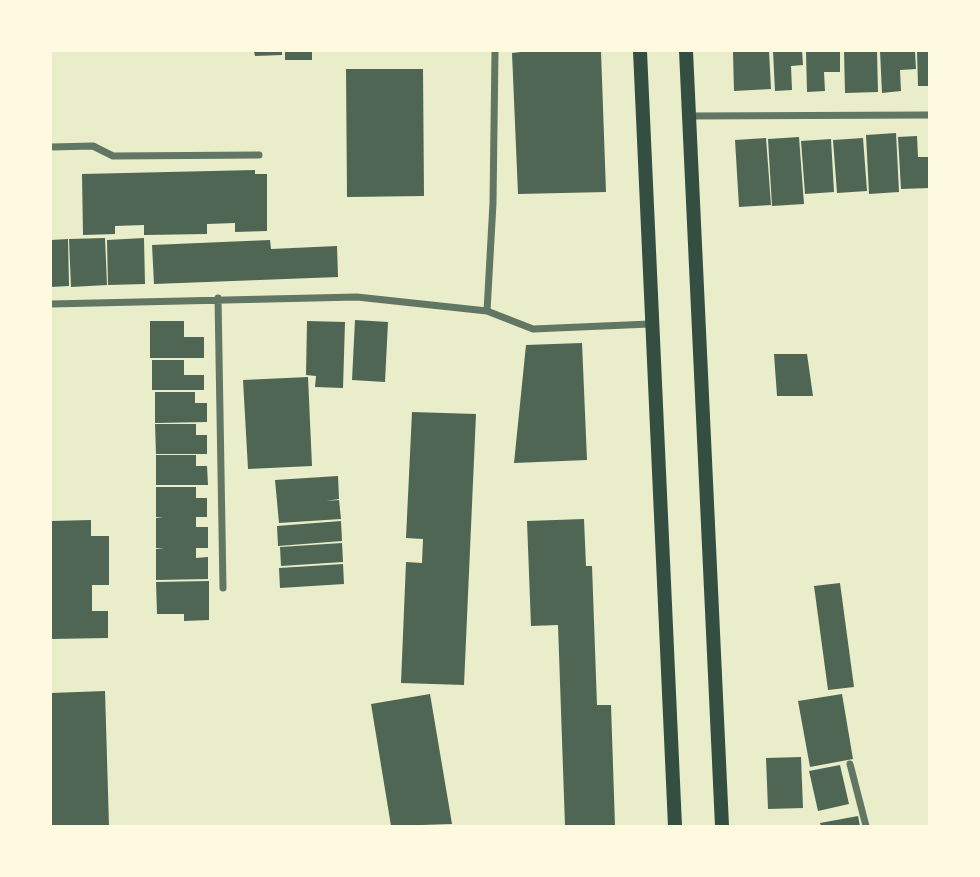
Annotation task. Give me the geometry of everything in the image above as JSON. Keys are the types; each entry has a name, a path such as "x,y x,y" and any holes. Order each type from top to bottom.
{"main road":[{"path":"640,51 650,324 676,826"},
{"path":"686,51 722,826"}],"street":[{"path":"487,311 493,203 495,51"},
{"path":"690,116 929,115"},
{"path":"51,147 93,146 113,156 259,155"},
{"path":"51,304 357,296 487,311 533,329 650,324"},
{"path":"218,298 223,587"},
{"path":"850,764 866,826"}],"building":[{"path":"254,51 282,51 282,55 255,56"},
{"path":"285,51 312,51 312,60 285,60"},
{"path":"601,51 606,192 518,194 512,53"},
{"path":"769,51 771,89 734,91 733,52"},
{"path":"773,51 802,51 803,65 791,66 792,90 775,91"},
{"path":"806,51 840,51 840,72 824,72 825,91 807,92"},
{"path":"844,51 877,51 878,92 845,93"},
{"path":"880,51 915,51 916,69 900,70 901,91 882,93"},
{"path":"917,51 929,51 929,86 918,86"},
{"path":"346,69 423,69 424,196 347,197"},
{"path":"896,133 899,192 869,194 866,135"},
{"path":"917,136 918,157 928,157 929,188 901,189 898,137"},
{"path":"799,137 804,204 772,206 768,139"},
{"path":"766,138 771,205 739,207 735,140"},
{"path":"863,138 867,191 837,193 833,140"},
{"path":"831,139 834,192 805,194 801,141"},
{"path":"255,170 255,174 267,174 267,231 235,232 235,223 207,224 207,234 144,235 144,225 115,226 115,234 83,235 82,174"},
{"path":"105,238 107,285 71,287 69,239"},
{"path":"144,238 145,284 108,285 107,240"},
{"path":"68,239 69,286 51,287 51,240"},
{"path":"270,240 271,249 337,246 338,277 154,284 152,245"},
{"path":"355,320 388,322 385,382 352,380"},
{"path":"150,321 184,321 184,337 204,337 204,358 150,358"},
{"path":"307,321 345,322 343,388 315,387 316,376 306,375"},
{"path":"582,343 587,460 514,463 526,345"},
{"path":"774,354 807,354 813,396 777,396"},
{"path":"152,360 184,360 184,375 204,375 204,390 152,390"},
{"path":"308,377 312,466 248,469 243,380"},
{"path":"155,392 195,392 195,403 207,403 207,422 155,423"},
{"path":"412,412 476,414 464,685 401,683 406,562 422,563 423,539 406,538"},
{"path":"155,424 196,424 196,435 207,435 207,454 156,454"},
{"path":"156,455 196,455 196,466 207,466 208,485 156,485"},
{"path":"338,476 339,499 326,501 339,500 341,519 279,523 275,480"},
{"path":"156,487 196,487 196,498 207,498 207,517 196,517 196,527 208,527 208,548 196,548 196,558 208,557 208,579 156,580 156,549 164,548 156,548 156,518 163,517 156,517"},
{"path":"584,519 586,566 592,566 597,705 611,705 615,826 565,826 558,625 531,626 527,521"},
{"path":"91,520 91,536 109,536 109,585 92,585 92,611 108,611 108,638 51,639 51,521"},
{"path":"341,521 342,541 278,546 277,526"},
{"path":"342,543 343,562 281,566 280,547"},
{"path":"343,564 344,584 280,588 279,568"},
{"path":"209,581 209,620 184,621 184,614 157,614 156,582"},
{"path":"840,583 854,687 828,690 814,586"},
{"path":"105,691 109,826 51,826 51,693"},
{"path":"430,694 452,824 391,826 371,704"},
{"path":"842,694 853,759 810,767 798,701"},
{"path":"801,757 803,808 768,809 766,758"},
{"path":"840,765 849,804 818,811 809,771"},
{"path":"858,816 860,826 821,826 820,823"}]}
